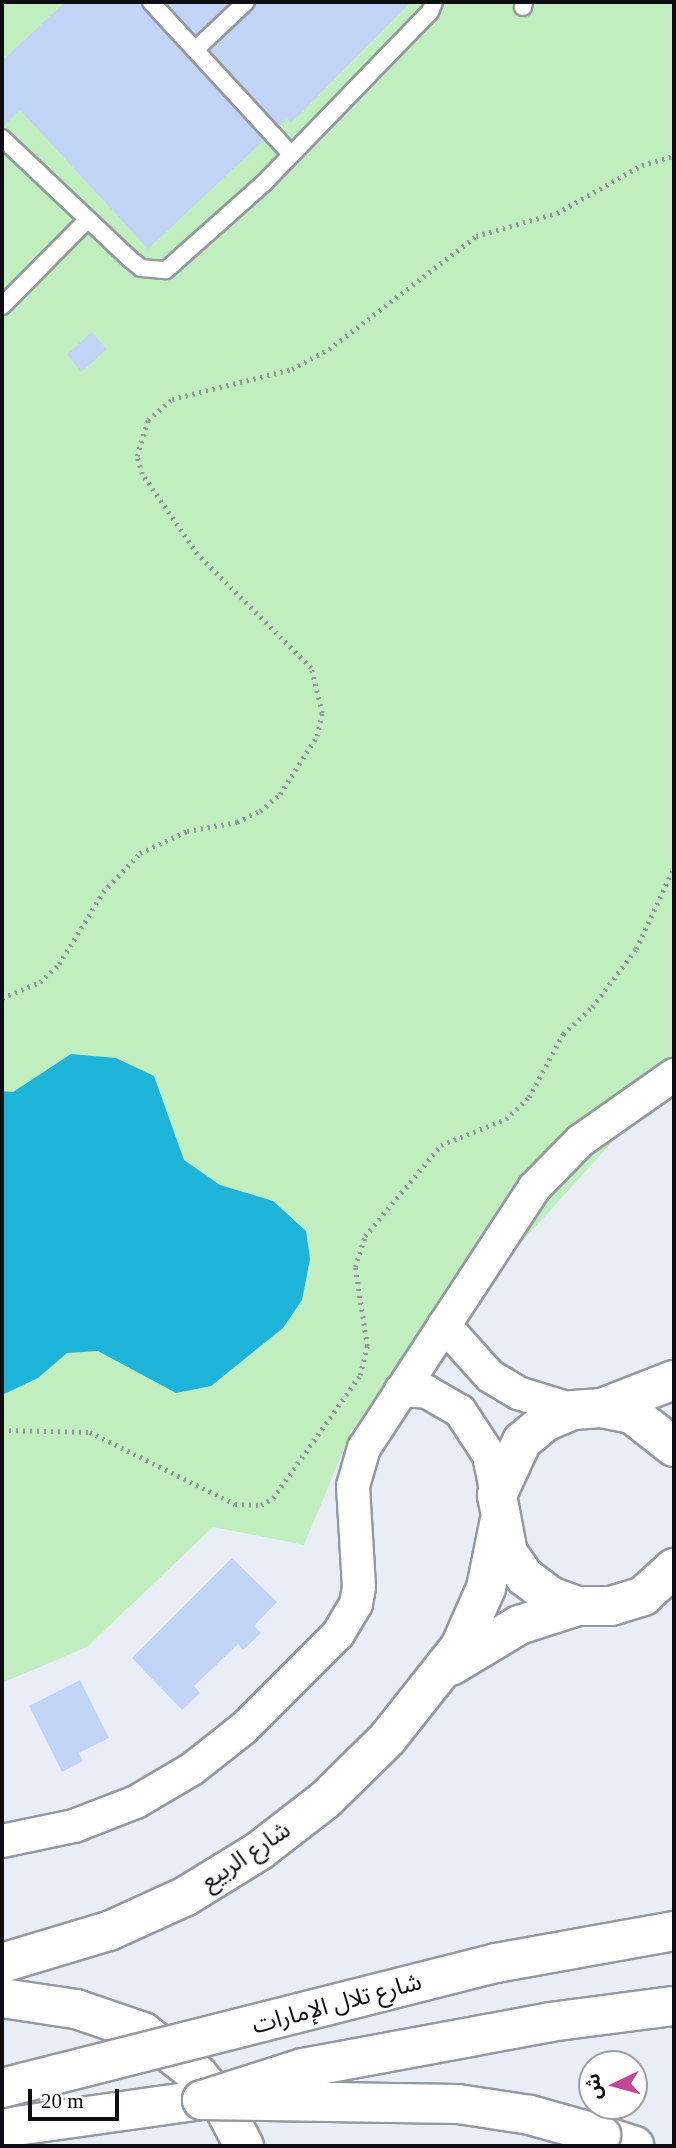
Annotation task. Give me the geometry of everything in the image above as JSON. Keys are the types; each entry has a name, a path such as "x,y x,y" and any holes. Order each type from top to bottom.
{"main road":[{"path":"587,1409 674,1380"},
{"path":"587,1409 632,1414 674,1447"},
{"name":"شارع الربيع","path":"2,1963 109,1931 186,1896 259,1851 326,1799 442,1673 475,1618 498,1510 522,1441 545,1422 587,1409"},
{"path":"498,1510 508,1553 526,1577 550,1596 578,1606 611,1606 643,1596 674,1568"},
{"name":"شارع الربيع","path":"442,1673 492,1638 578,1606"},
{"name":"شارع تلال الإمارات","path":"2,2088 496,1963 674,1931"},
{"path":"2,1998 76,2009 142,2032 198,2075 221,2102 244,2146"},
{"path":"202,2100 303,2068 527,2025 674,2006"},
{"path":"2,2128 202,2100 458,2104 530,2115 619,2142"}],"street":[{"path":"2,1841 74,1826 136,1802 192,1769 244,1728 338,1634 352,1612 359,1587 357,1467 401,1390 534,1188 580,1140 674,1075"},
{"path":"444,1325 469,1359 502,1384 587,1409"},
{"path":"468,1421 502,1384"},
{"path":"401,1390 439,1397 468,1421 489,1455 498,1510"}],"lane":[{"path":"151,2 290,153"},
{"path":"195,50 246,2"},
{"path":"2,138 141,268 166,270 221,224 430,12 434,2"},
{"path":"2,306 88,219"}],"path":[{"path":"2,998 40,982 59,964 103,892 140,853 175,835 237,822 260,811 279,794 317,736 322,713 311,668 197,554 142,474 137,456 148,420 173,399 292,369 329,349 476,236 557,213 642,165 674,156"},
{"path":"2,1430 89,1432 235,1504 261,1505 273,1498 360,1375 367,1346 355,1267 365,1236 441,1145 506,1119 523,1103 557,1041 592,1007 636,949 674,867"}],"green space":[{"path":"2,2 674,2 674,1074 352,1429 304,1545 213,1527 87,1647 2,1683"}],"water":[{"path":"71,1054 116,1058 154,1076 184,1160 220,1185 273,1201 306,1231 310,1259 302,1300 283,1328 211,1386 176,1393 98,1351 67,1353 38,1378 2,1395 2,1091 13,1092"}],"building":[{"path":"65,2 141,2 264,140 148,249 20,110 2,128 2,61"},
{"path":"165,2 231,2 196,35"},
{"path":"256,2 411,2 291,123 287,119 279,126 210,50"},
{"path":"92,332 107,349 81,372 67,354"},
{"path":"232,1558 277,1602 254,1626 261,1633 243,1650 238,1644 194,1686 200,1693 182,1710 132,1658"},
{"path":"80,1680 109,1738 79,1753 83,1761 62,1772 29,1706"}]}
